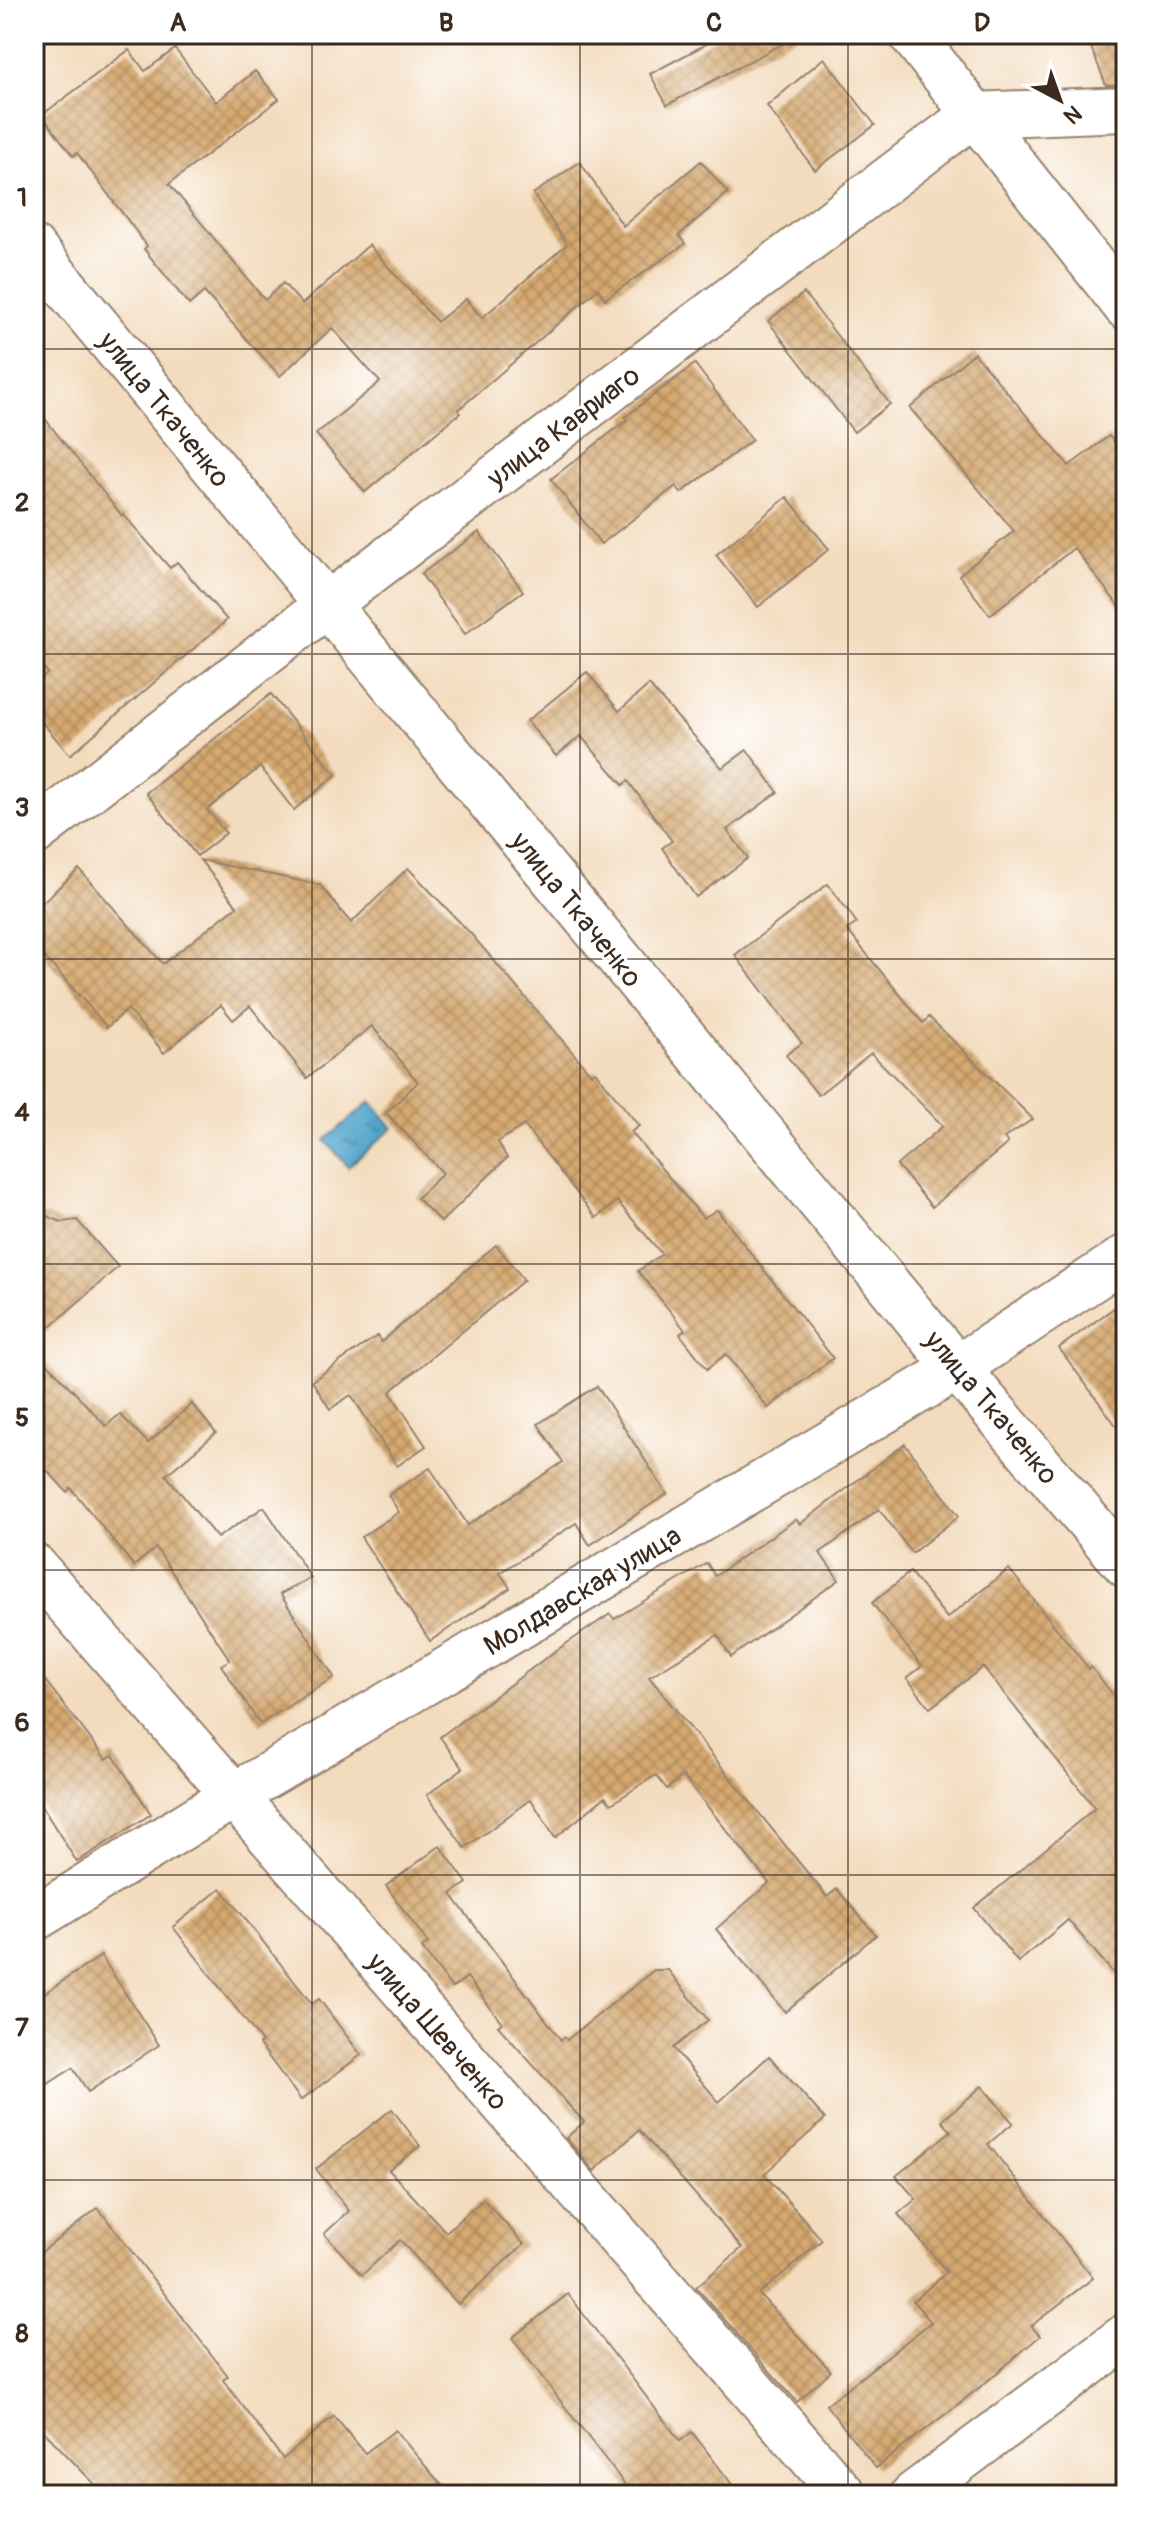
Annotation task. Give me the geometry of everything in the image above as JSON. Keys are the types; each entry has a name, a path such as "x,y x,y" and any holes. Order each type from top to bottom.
{"street":[{"path":"911,34 1126,307"},
{"path":"973,115 1126,109"},
{"name":"улица Кавриаго","path":"34,833 327,605 973,115"},
{"name":"улица Ткаченко","path":"34,249 957,1368 1126,1565"},
{"name":"Молдавская улица","path":"34,1919 233,1796 957,1368 1126,1257"},
{"name":"улица Шевченко","path":"34,1566 844,2495"},
{"path":"913,2495 1126,2336"}],"water":[{"path":"371,1101 393,1128 348,1167 325,1140"}],"building":[{"path":"725,34 801,34 667,105 650,74"},
{"path":"1109,34 1126,34 1126,84 1106,85 1089,42"},
{"path":"175,49 216,102 255,71 279,99 169,184 265,300 283,283 302,304 369,245 437,322 466,299 482,318 567,244 533,194 580,162 623,226 701,161 728,193 679,235 685,244 605,299 598,289 458,410 460,413 365,492 316,434 380,382 332,328 280,376 204,292 189,305 144,249 147,246 77,153 73,156 42,115 129,50 145,71"},
{"path":"824,58 875,125 815,170 767,106"},
{"path":"804,293 890,404 854,432 768,321"},
{"path":"974,353 1069,466 1109,436 1126,458 1126,615 1074,548 990,615 959,575 1014,531 910,408"},
{"path":"695,364 752,440 681,493 676,486 601,544 551,479"},
{"path":"34,405 122,516 170,568 177,562 227,620 70,755 34,713 34,686 48,673 34,657"},
{"path":"787,497 829,549 758,607 716,555"},
{"path":"479,532 523,591 465,634 421,574"},
{"path":"587,672 619,711 649,685 722,768 747,750 778,792 727,830 748,858 696,897 662,848 672,841 628,781 623,785 581,736 556,756 527,721"},
{"path":"271,694 336,775 294,810 260,767 207,810 226,833 197,856 146,793"},
{"path":"200,860 320,885 351,923 408,868 471,934 591,1074 595,1071 639,1126 631,1132 703,1218 717,1210 833,1358 768,1408 726,1354 707,1369 680,1334 685,1330 638,1271 662,1254 617,1201 596,1218 524,1125 498,1142 507,1158 441,1222 417,1198 443,1173 386,1113 418,1082 372,1026 307,1078 250,1006 233,1020 221,1005 164,1053 128,1009 107,1027 34,945 34,910 79,869 163,964 237,906"},
{"path":"828,884 857,923 847,930 923,1023 929,1017 1033,1119 1004,1138 1008,1143 932,1207 897,1165 943,1126 871,1053 818,1095 786,1055 802,1043 735,955"},
{"path":"34,1211 62,1222 77,1220 118,1267 34,1341"},
{"path":"496,1245 524,1280 390,1392 426,1446 397,1466 351,1395 330,1409 312,1381 377,1336 381,1342"},
{"path":"1126,1299 1126,1439 1059,1348"},
{"path":"34,1349 106,1426 120,1414 148,1443 192,1404 216,1433 166,1475 217,1538 264,1507 311,1578 280,1594 334,1677 260,1724 221,1665 230,1660 156,1548 134,1566 71,1488 67,1492 34,1456"},
{"path":"597,1386 667,1494 590,1545 576,1523 500,1573 510,1588 430,1641 361,1537 399,1512 388,1495 430,1468 468,1525 563,1462 538,1424"},
{"path":"905,1444 959,1516 912,1553 879,1509 820,1553 839,1580 731,1657 718,1635 649,1677 827,1897 837,1889 876,1935 785,2012 716,1929 769,1883 683,1776 667,1789 656,1775 611,1804 605,1797 555,1838 531,1799 465,1848 427,1795 463,1768 440,1737 610,1614 614,1619 707,1563 715,1576 796,1519 800,1524"},
{"path":"1009,1569 1126,1711 1126,1988 1068,1920 1018,1962 974,1908 1095,1808 983,1667 930,1708 907,1678 922,1666 872,1603 910,1572 947,1618"},
{"path":"34,1666 106,1759 113,1755 151,1814 77,1862 34,1794"},
{"path":"440,1846 467,1883 451,1894 561,2040 564,2037 567,2040 654,1970 668,1970 708,2020 673,2048 719,2102 769,2056 825,2119 764,2174 822,2240 759,2294 831,2371 797,2402 696,2287 742,2248 639,2130 594,2171 566,2138 584,2122 498,2026 502,2023 467,1977 452,1988 422,1948 428,1943 386,1886"},
{"path":"221,1888 312,2004 319,1999 361,2055 301,2100 259,2044 262,2042 173,1927"},
{"path":"101,1956 159,2045 88,2092 73,2068 34,2093 34,2000"},
{"path":"982,2086 1013,2123 988,2144 1093,2278 1031,2326 1040,2336 876,2468 826,2405 931,2322 913,2301 947,2272 898,2214 916,2199 896,2176 951,2131 942,2121"},
{"path":"392,2109 420,2146 389,2170 446,2232 483,2199 524,2244 458,2304 400,2240 362,2275 324,2234 349,2211 316,2169"},
{"path":"98,2208 228,2376 223,2380 283,2459 334,2416 365,2453 395,2430 450,2495 105,2495 34,2421 34,2258"},
{"path":"568,2294 680,2441 692,2432 740,2495 633,2495 512,2338"}]}
